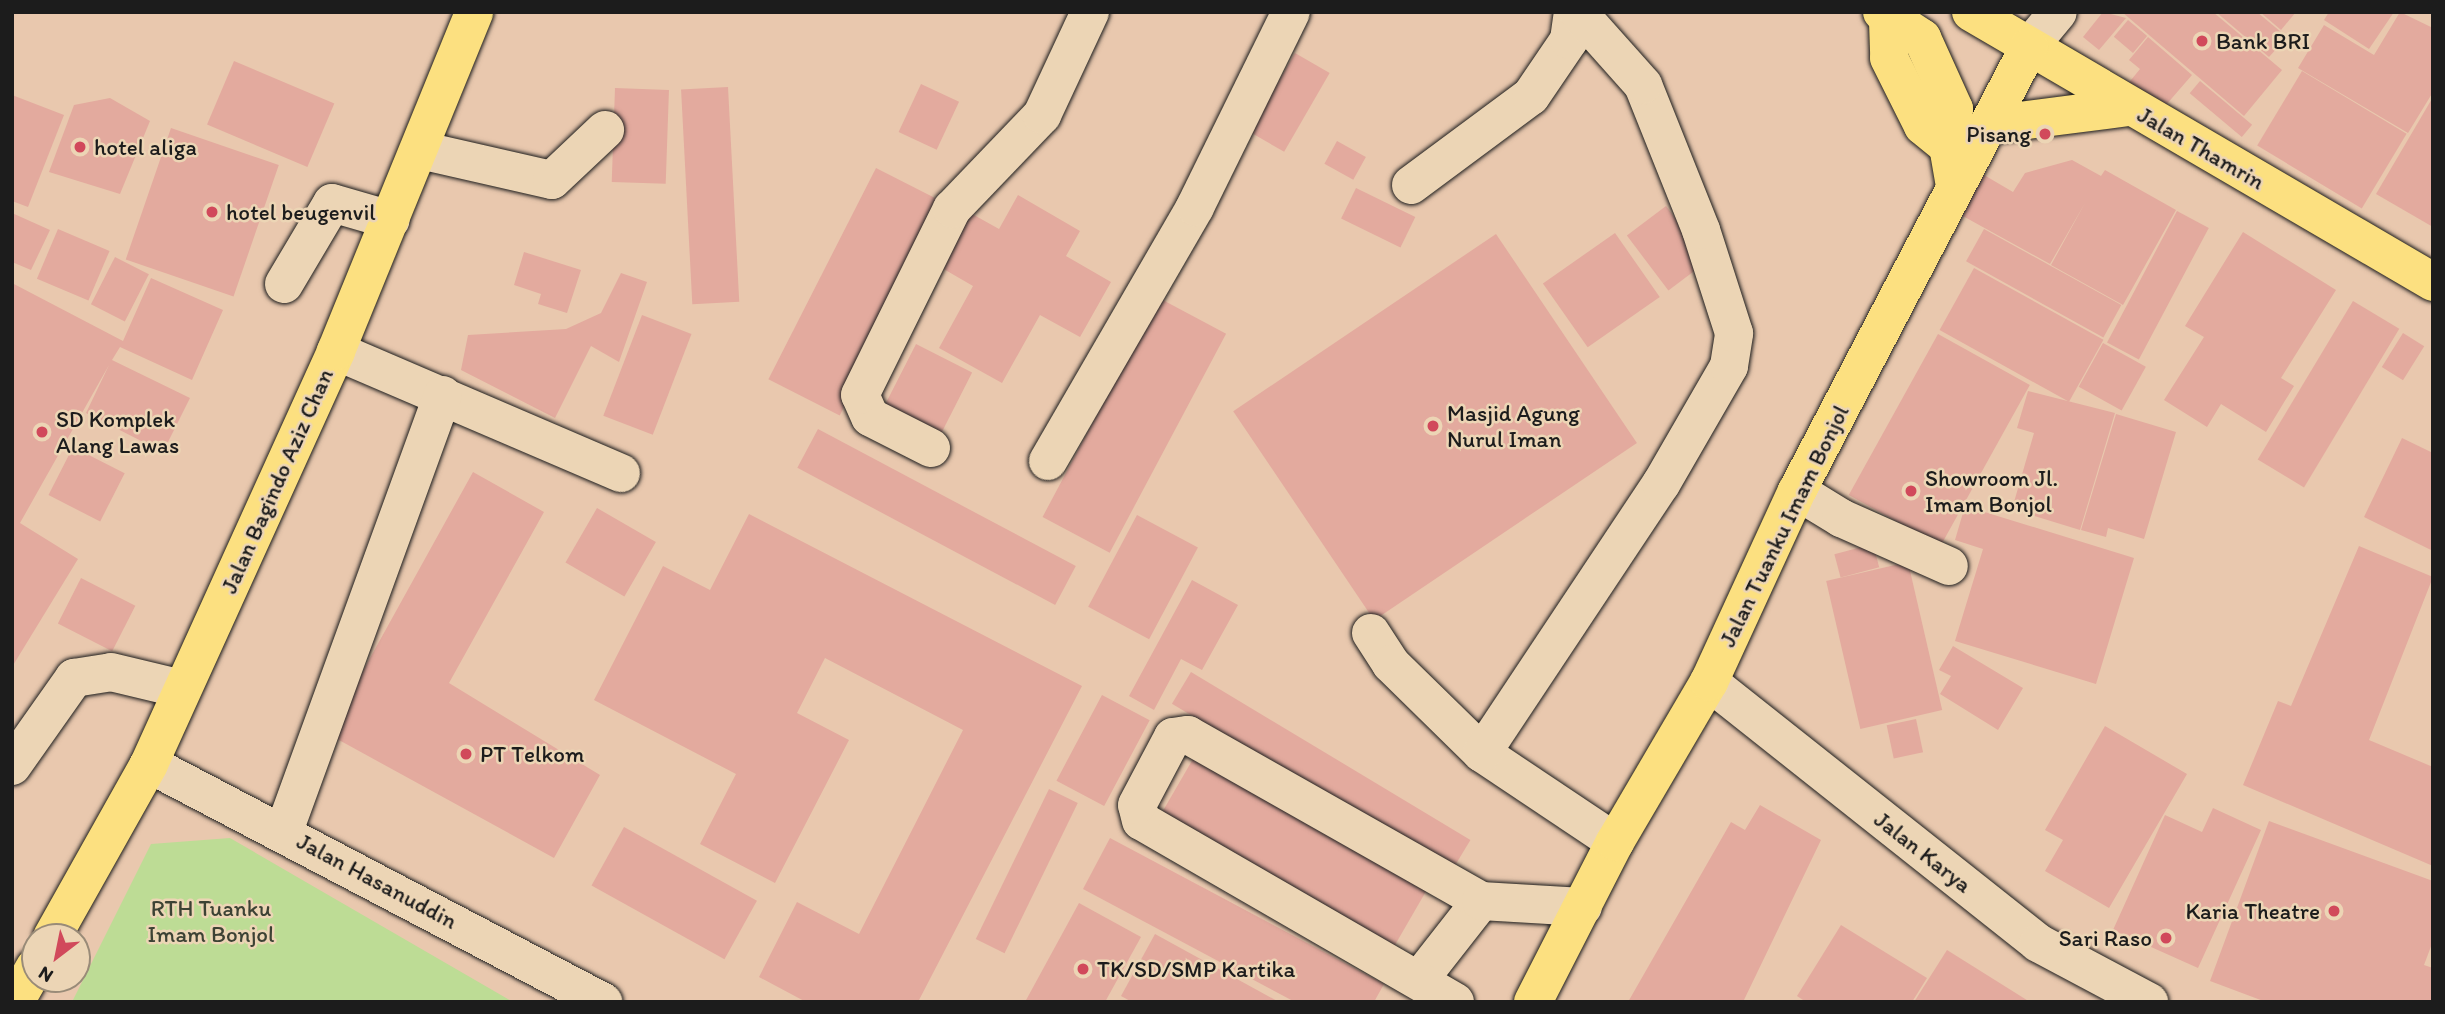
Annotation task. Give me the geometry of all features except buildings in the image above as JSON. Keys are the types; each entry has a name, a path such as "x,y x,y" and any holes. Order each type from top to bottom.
{"main road":[{"name":"Jalan Bagindo Aziz Chan","path":"60,923 149,764 336,351 474,12"},
{"name":"Jalan Thamrin","path":"1971,12 2129,107 2433,282"},
{"path":"1885,17 1922,38 1954,108 1948,146 1955,186"},
{"name":"Jalan Tuanku Imam Bonjol","path":"1533,1002 1615,842 1709,682 1797,491 2029,47"},
{"path":"1988,125 2129,107"}],"street":[{"path":"931,448 870,416 860,395 952,209 1042,115 1090,12"},
{"path":"1048,461 1195,207 1291,12"},
{"path":"1411,185 1531,96 1569,40 1576,12"},
{"path":"1482,753 1651,500 1729,366 1732,344 1702,230 1643,85 1576,12"},
{"path":"2029,47 2058,12"},
{"path":"420,150 552,180 605,130"},
{"path":"284,284 332,203 391,220"},
{"path":"336,351 621,473"},
{"path":"284,831 443,395"},
{"path":"1797,491 1840,518 1949,566"},
{"path":"1371,632 1391,664 1482,753 1615,842"},
{"path":"12,766 74,678 111,672 182,690"},
{"name":"Jalan Karya","path":"1709,682 2038,943 2150,1002"},
{"path":"1455,1002 1141,821 1136,805 1173,737 1188,735 1481,901 1583,907"},
{"name":"Jalan Hasanuddin","path":"149,764 284,831 603,1002"},
{"path":"1419,980 1481,901"}],"path":[{"path":"210,1002 243,1002"}],"green space":[{"name":"RTH Tuanku Imam Bonjol","path":"230,838 513,1002 72,1002 76,993 91,993 91,964 151,844"}],"place":[{"name":"Bank BRI","path":"2202,41"},
{"name":"Pisang","path":"2045,134"},
{"name":"hotel aliga","path":"80,147"},
{"name":"hotel beugenvil","path":"212,212"},
{"name":"Masjid Agung Nurul Iman","path":"1433,426"},
{"name":"SD Komplek Alang Lawas","path":"42,432"},
{"name":"Showroom Jl. Imam Bonjol","path":"1911,491"},
{"name":"PT Telkom","path":"466,754"},
{"name":"Karia Theatre","path":"2334,911"},
{"name":"Sari Raso","path":"2166,938"},
{"name":"TK/SD/SMP Kartika","path":"1083,969"}]}
